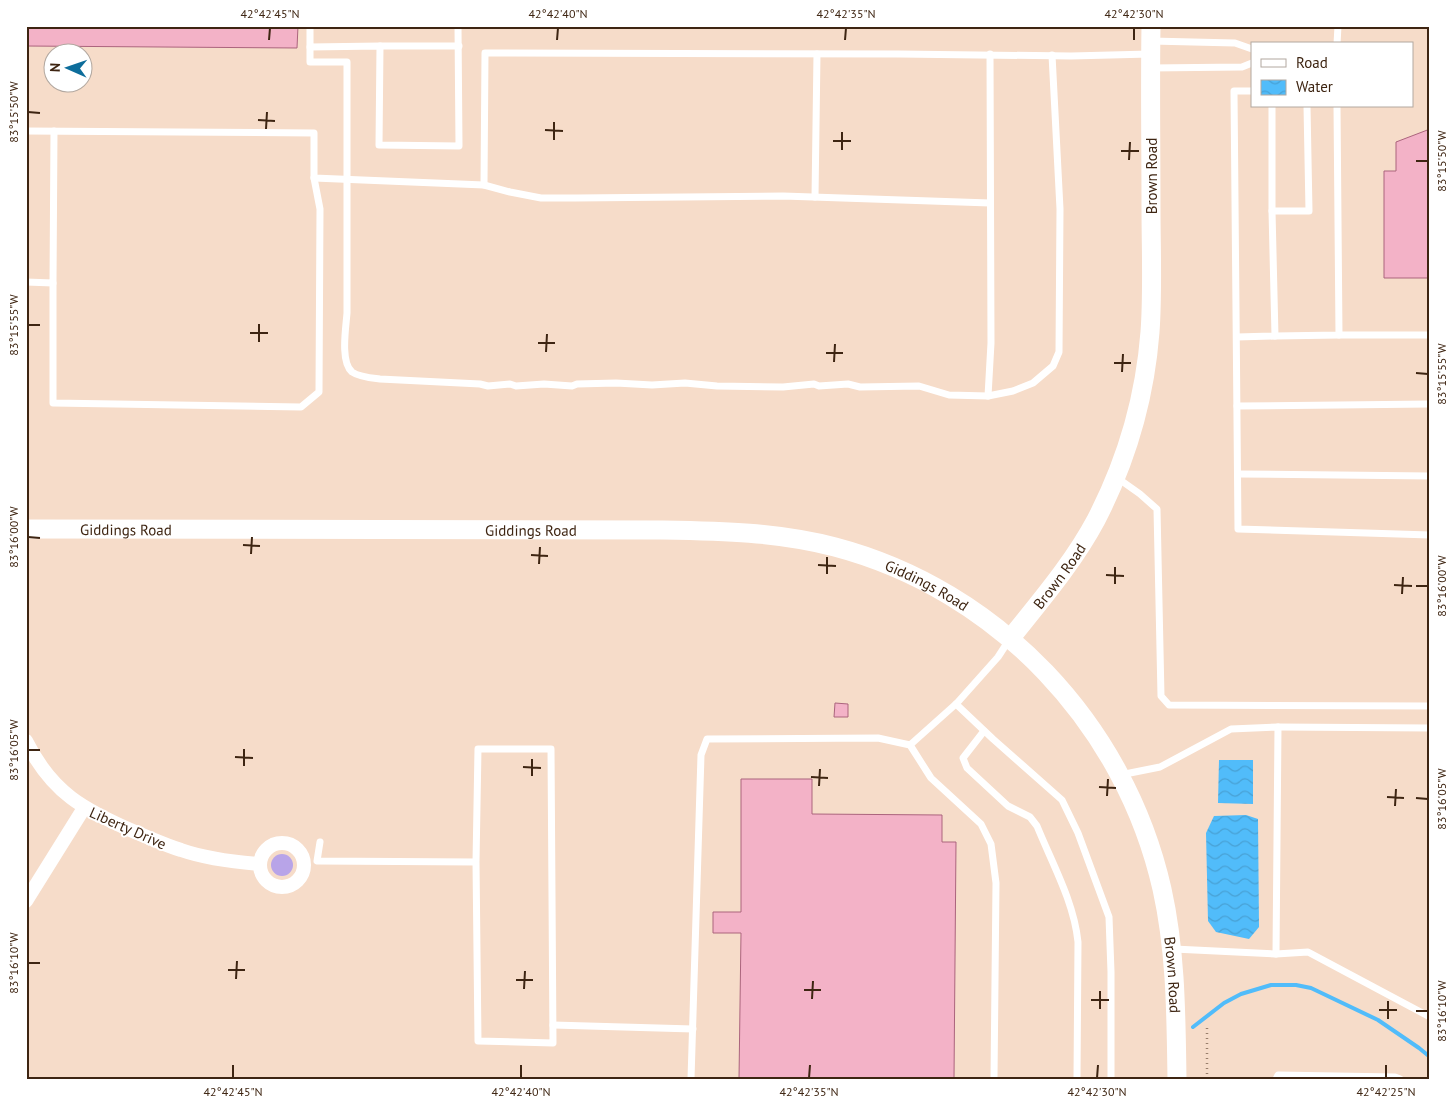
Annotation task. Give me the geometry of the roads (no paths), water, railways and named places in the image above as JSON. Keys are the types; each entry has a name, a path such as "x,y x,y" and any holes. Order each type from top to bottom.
{"main road":[{"name":"Brown Road","path":"1151,47 1150,334 1146,368 1137,410 1128,445 1116,477 1096,520 1075,556 1010,638 1036,662 1090,725 1120,775 1140,819 1156,865 1165,904 1172,949 1177,1079"},
{"name":"Giddings Road","path":"26,529 663,530 726,531 768,535 805,540 836,547 895,568 951,597 1010,638"}],"street":[{"name":"Liberty Drive","path":"26,741 36,759 51,779 71,799 84,808 180,850 209,858 260,864"},
{"path":"26,901 84,808"}],"lane":[{"path":"310,26 310,62 346,62 347,312 344,354 347,365 352,372 365,377 488,386 510,384 516,386 544,384 572,386 577,384 616,382 652,385 684,383 717,386 783,387 814,384 819,386 848,384 860,387 918,386 949,395 988,396 1013,391 1033,383 1053,366 1059,352 1060,209 1052,55"},
{"path":"380,46 378,145 459,146 458,26"},
{"path":"1337,42 1338,26"},
{"path":"484,185 486,53 1052,55 1151,47 1235,43 1251,49"},
{"path":"310,47 458,46"},
{"path":"1151,47 1242,67 1251,63"},
{"path":"815,197 817,54"},
{"path":"988,396 991,343 990,54"},
{"path":"1251,91 1234,91 1238,529 1430,535"},
{"path":"1272,108 1275,336"},
{"path":"1272,211 1309,211 1307,108"},
{"path":"1337,108 1339,335"},
{"path":"26,131 54,131 314,133 314,178 320,209 319,392 301,407 53,403 54,131"},
{"path":"314,178 484,185 541,198 783,196 990,203"},
{"path":"26,282 53,282"},
{"path":"1237,337 1430,335"},
{"path":"1236,406 1430,404"},
{"path":"1238,474 1430,476"},
{"path":"1116,477 1140,494 1156,510 1161,696 1169,705 1430,706"},
{"path":"910,745 956,704 998,657 1010,638"},
{"path":"956,704 1062,800 1078,833 1109,917 1111,1079"},
{"path":"1276,954 1278,727"},
{"path":"1120,775 1160,767 1231,729 1278,727 1430,728"},
{"path":"984,730 963,758 967,768 1008,806 1030,817 1037,826 1064,891 1076,927 1078,942 1077,1079"},
{"path":"692,1079 701,755 707,739 878,738 910,745 931,778 981,824 991,844 996,883 994,1079"},
{"path":"478,749 551,749 553,1043 478,1041 476,862 478,749"},
{"path":"320,842 317,861 476,862"},
{"path":"1172,949 1276,954 1308,952 1430,1017"},
{"path":"553,1025 693,1029"},
{"path":"1276,1079 1278,1074 1395,1077 1400,1079"}],"water":[{"path":"1219,760 1253,760 1253,804 1218,803"},
{"path":"1246,815 1258,819 1259,927 1249,939 1216,932 1208,921 1206,833 1214,816"}],"waterway":[{"path":"1193,1027 1224,1003 1241,994 1271,985 1296,985 1311,988 1378,1020 1430,1057"}]}
